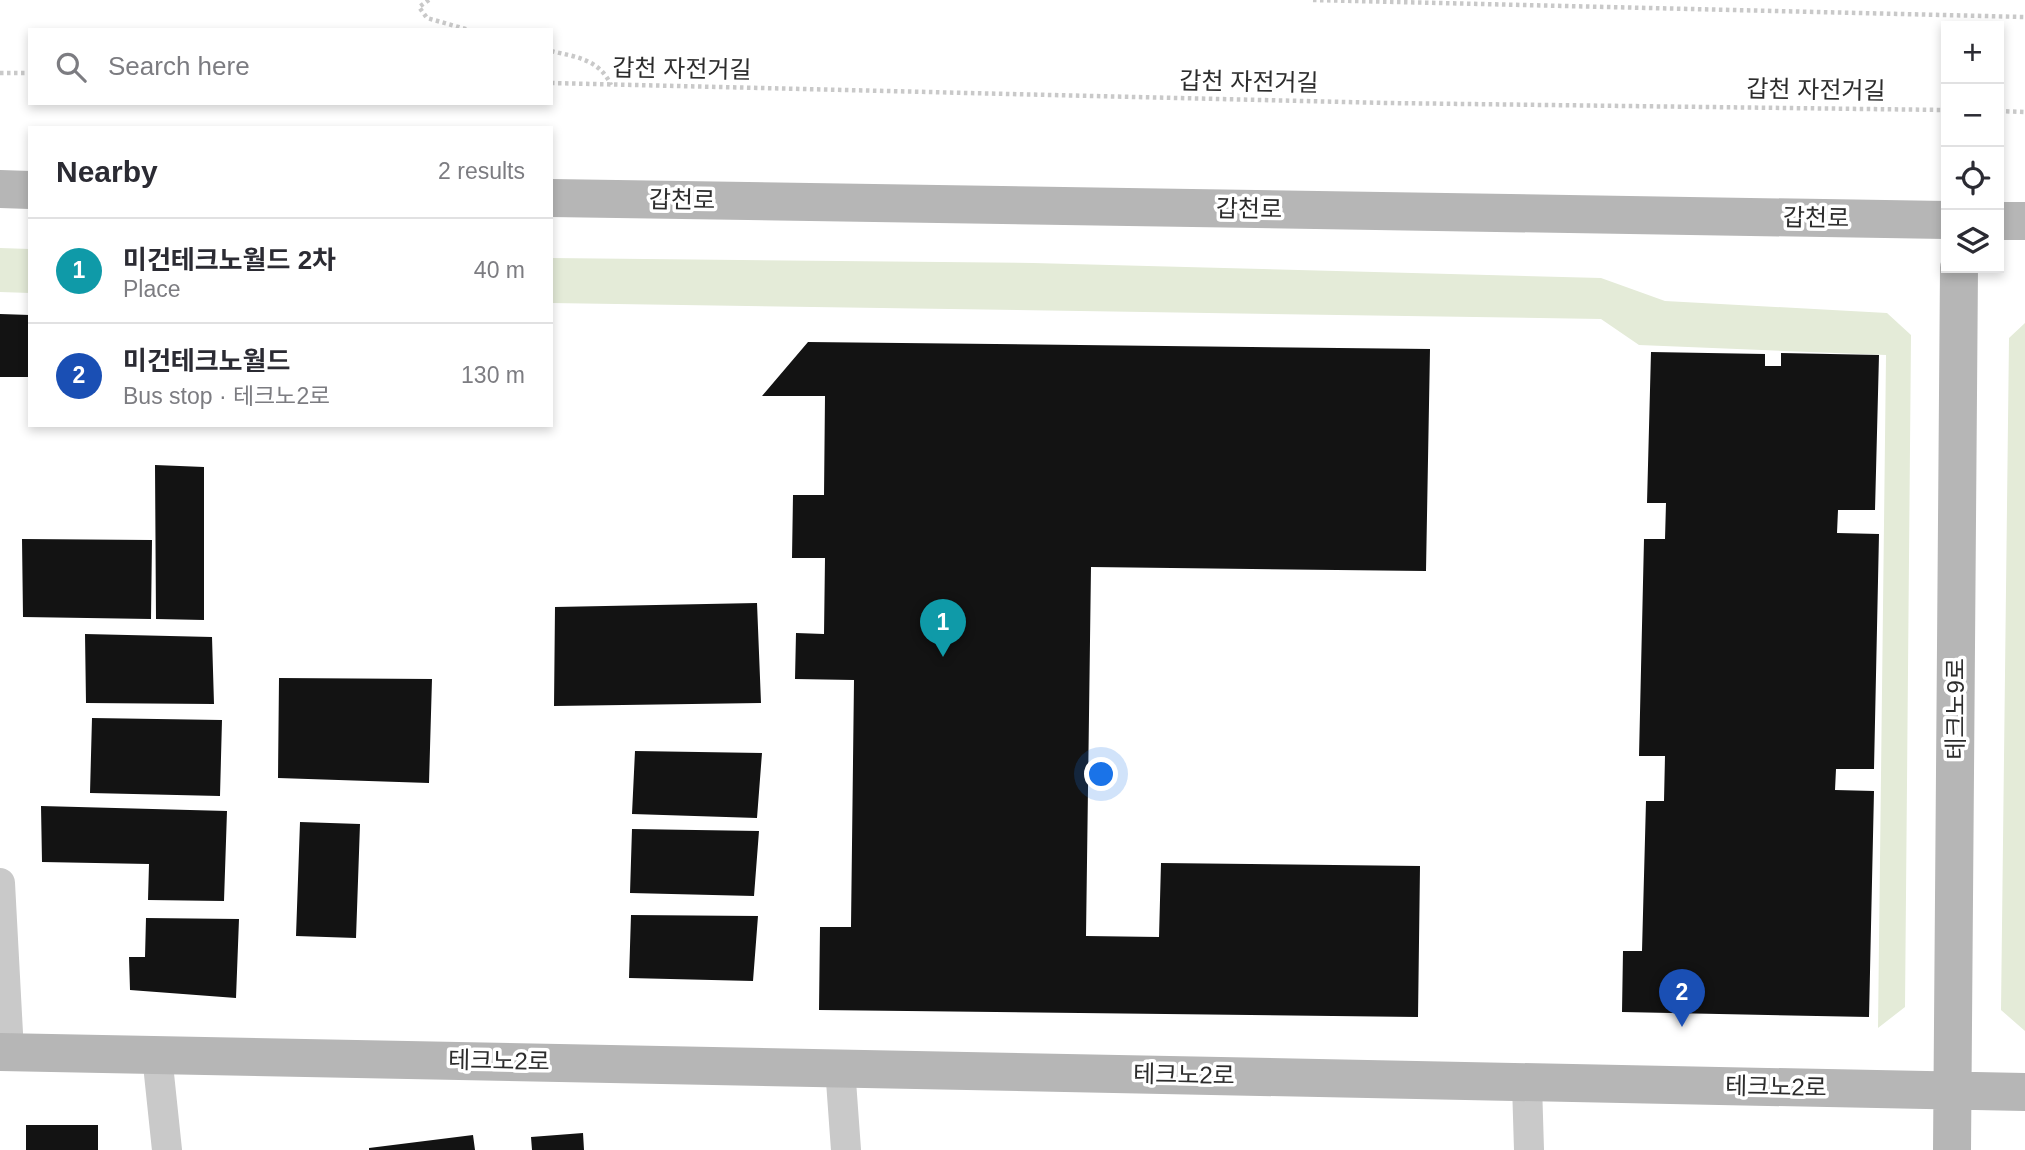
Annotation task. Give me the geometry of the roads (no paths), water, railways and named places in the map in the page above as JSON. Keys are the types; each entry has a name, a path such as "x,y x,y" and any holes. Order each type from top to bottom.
{"street":[{"path":"0,189 28,190"},
{"name":"갑천로","path":"553,198 1941,220"},
{"path":"2004,221 2025,221"},
{"name":"테크노9로","path":"1952,1150 1959,273"},
{"path":"0,883 5,1052"},
{"name":"테크노2로","path":"5,1052 840,1067 1527,1084 2025,1091"},
{"path":"157,1055 167,1150"},
{"path":"840,1067 846,1150"},
{"path":"1527,1084 1529,1150"}],"place":[{"name":"미건테크노월드 2차","path":"943,657"},
{"name":"미건테크노월드","path":"1682,1027"}]}
